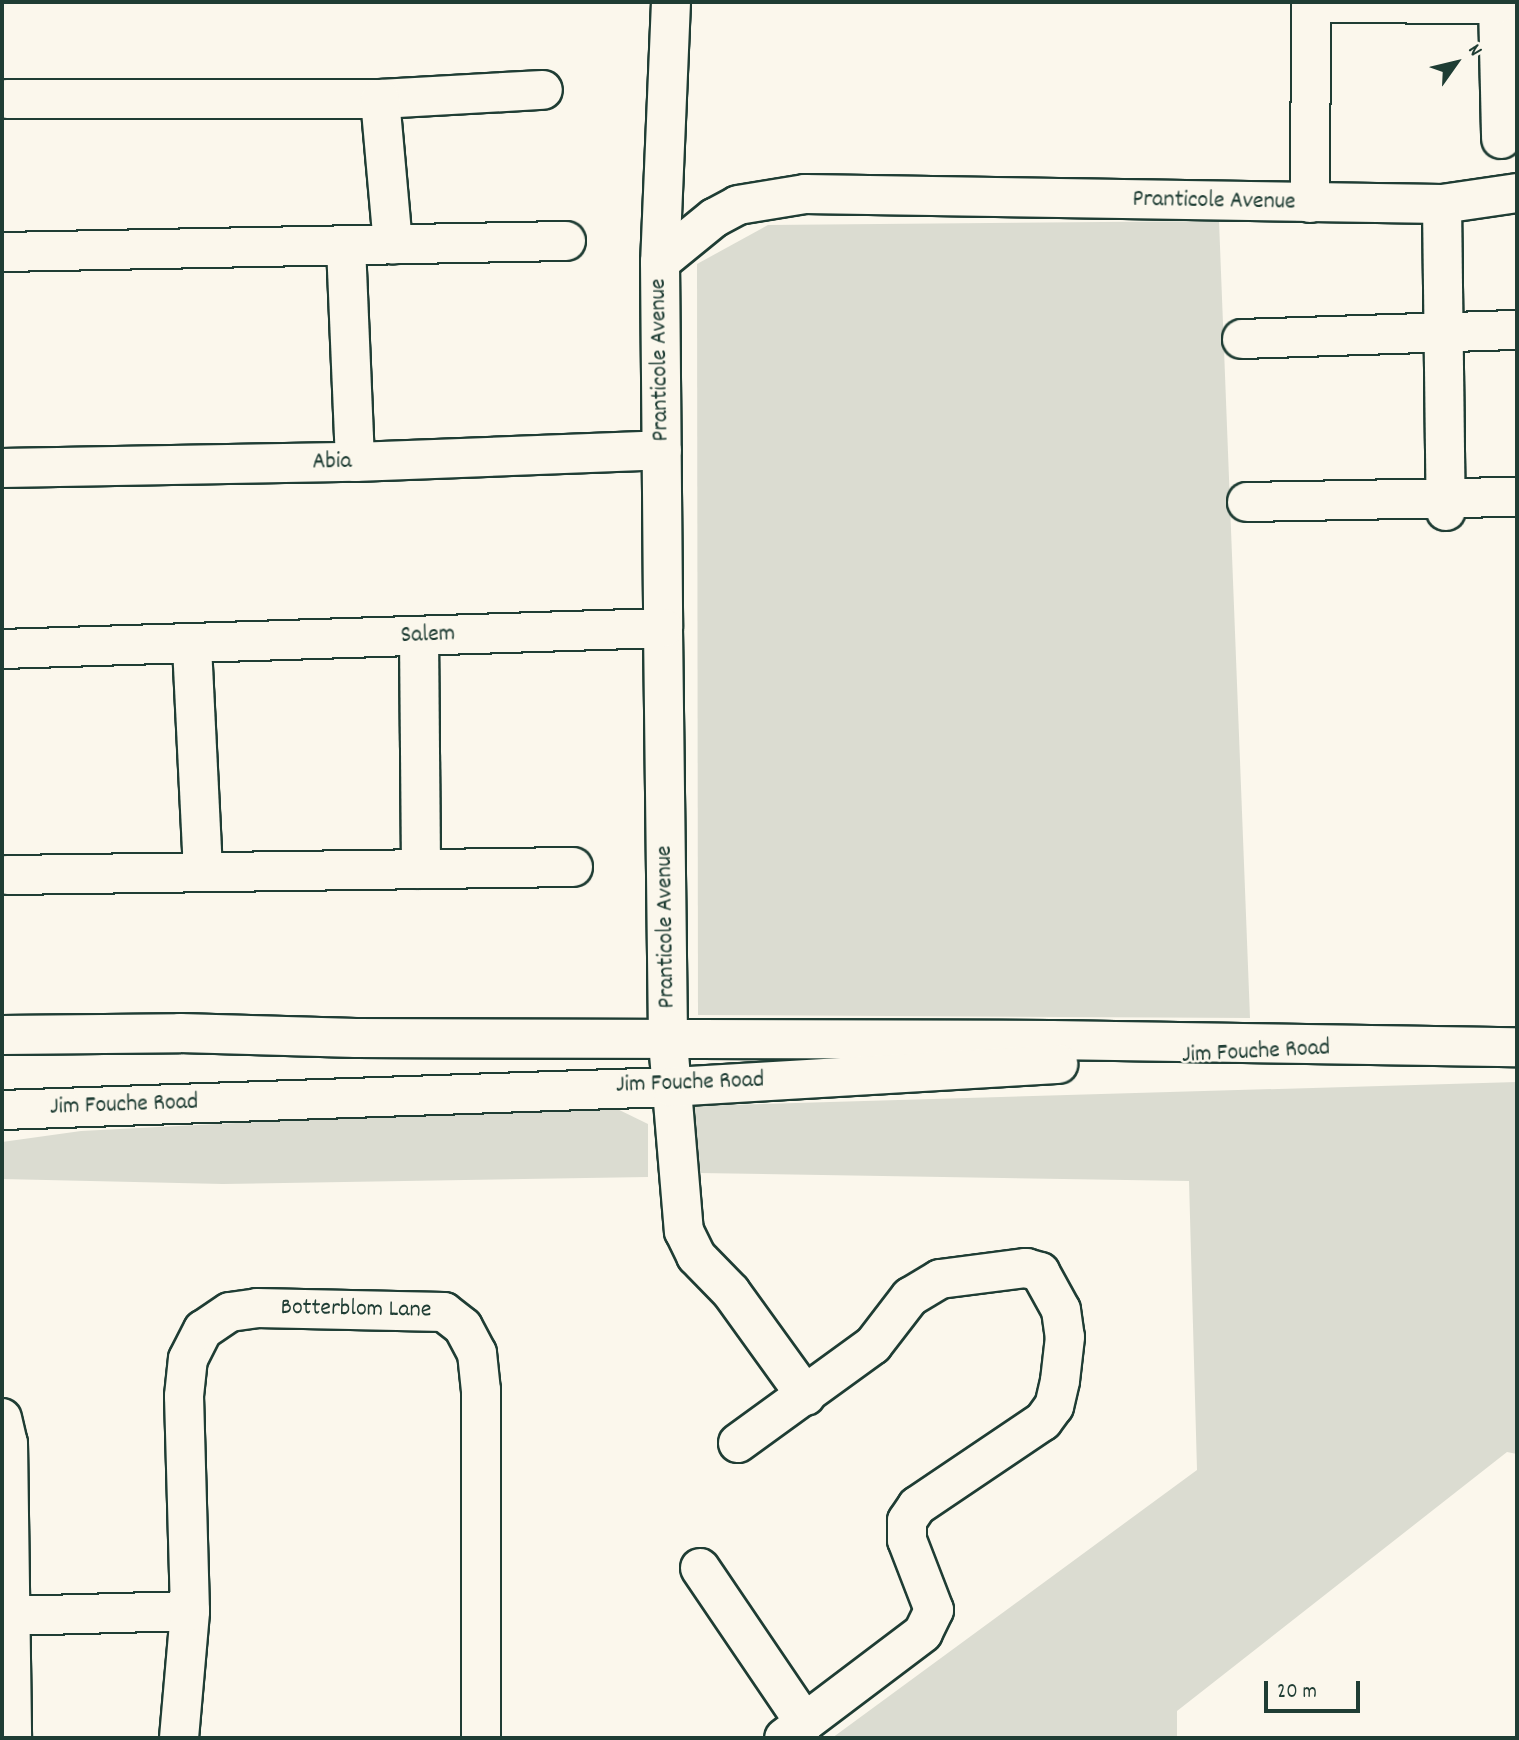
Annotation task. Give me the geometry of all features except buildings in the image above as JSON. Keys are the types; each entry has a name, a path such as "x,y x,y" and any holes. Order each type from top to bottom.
{"street":[{"path":"660,262 671,2"},
{"path":"1310,204 1311,2 1498,3 1501,139"},
{"path":"6,99 380,99 543,90"},
{"path":"380,99 393,244"},
{"name":"Pranticole Avenue","path":"806,1396 731,1292 689,1244 668,1042 660,262 714,218 738,205 805,194 1442,204 1517,193"},
{"path":"1442,204 1446,506"},
{"path":"2,252 566,241"},
{"path":"346,246 355,462"},
{"path":"1242,339 1517,330"},
{"name":"Abia","path":"2,468 355,462 662,450"},
{"path":"1247,502 1446,506 1517,497"},
{"name":"Salem","path":"2,649 192,646 663,628"},
{"path":"419,636 421,869"},
{"path":"192,646 203,872"},
{"path":"6,875 573,867"},
{"name":"Jim Fouche Road","path":"2,1035 180,1033 668,1042 1051,1040 1517,1047"},
{"name":"Jim Fouche Road","path":"2,1110 671,1087 1378,1047"},
{"path":"700,1568 794,1730 923,1633 934,1610 929,1588 910,1550 907,1521 917,1506 1044,1421 1054,1406 1060,1381 1065,1337 1061,1310 1040,1272 1026,1268 940,1279 910,1297 873,1345 738,1444"},
{"name":"Botterblom Lane","path":"179,1738 190,1611 184,1396 188,1359 203,1330 230,1312 257,1308 444,1312 463,1327 477,1353 481,1390 481,1738"},
{"path":"5,1431 12,1738"},
{"path":"10,1616 190,1611"}],"shaded area":[{"path":"1219,221 1250,1018 698,1015 697,264 768,225"},
{"path":"1517,1082 1517,1454 1507,1452 1177,1711 1177,1738 832,1738 1197,1470 1189,1181 699,1173 691,1106"},
{"path":"607,1104 648,1124 648,1177 223,1184 2,1179 2,1142 81,1131"}]}
